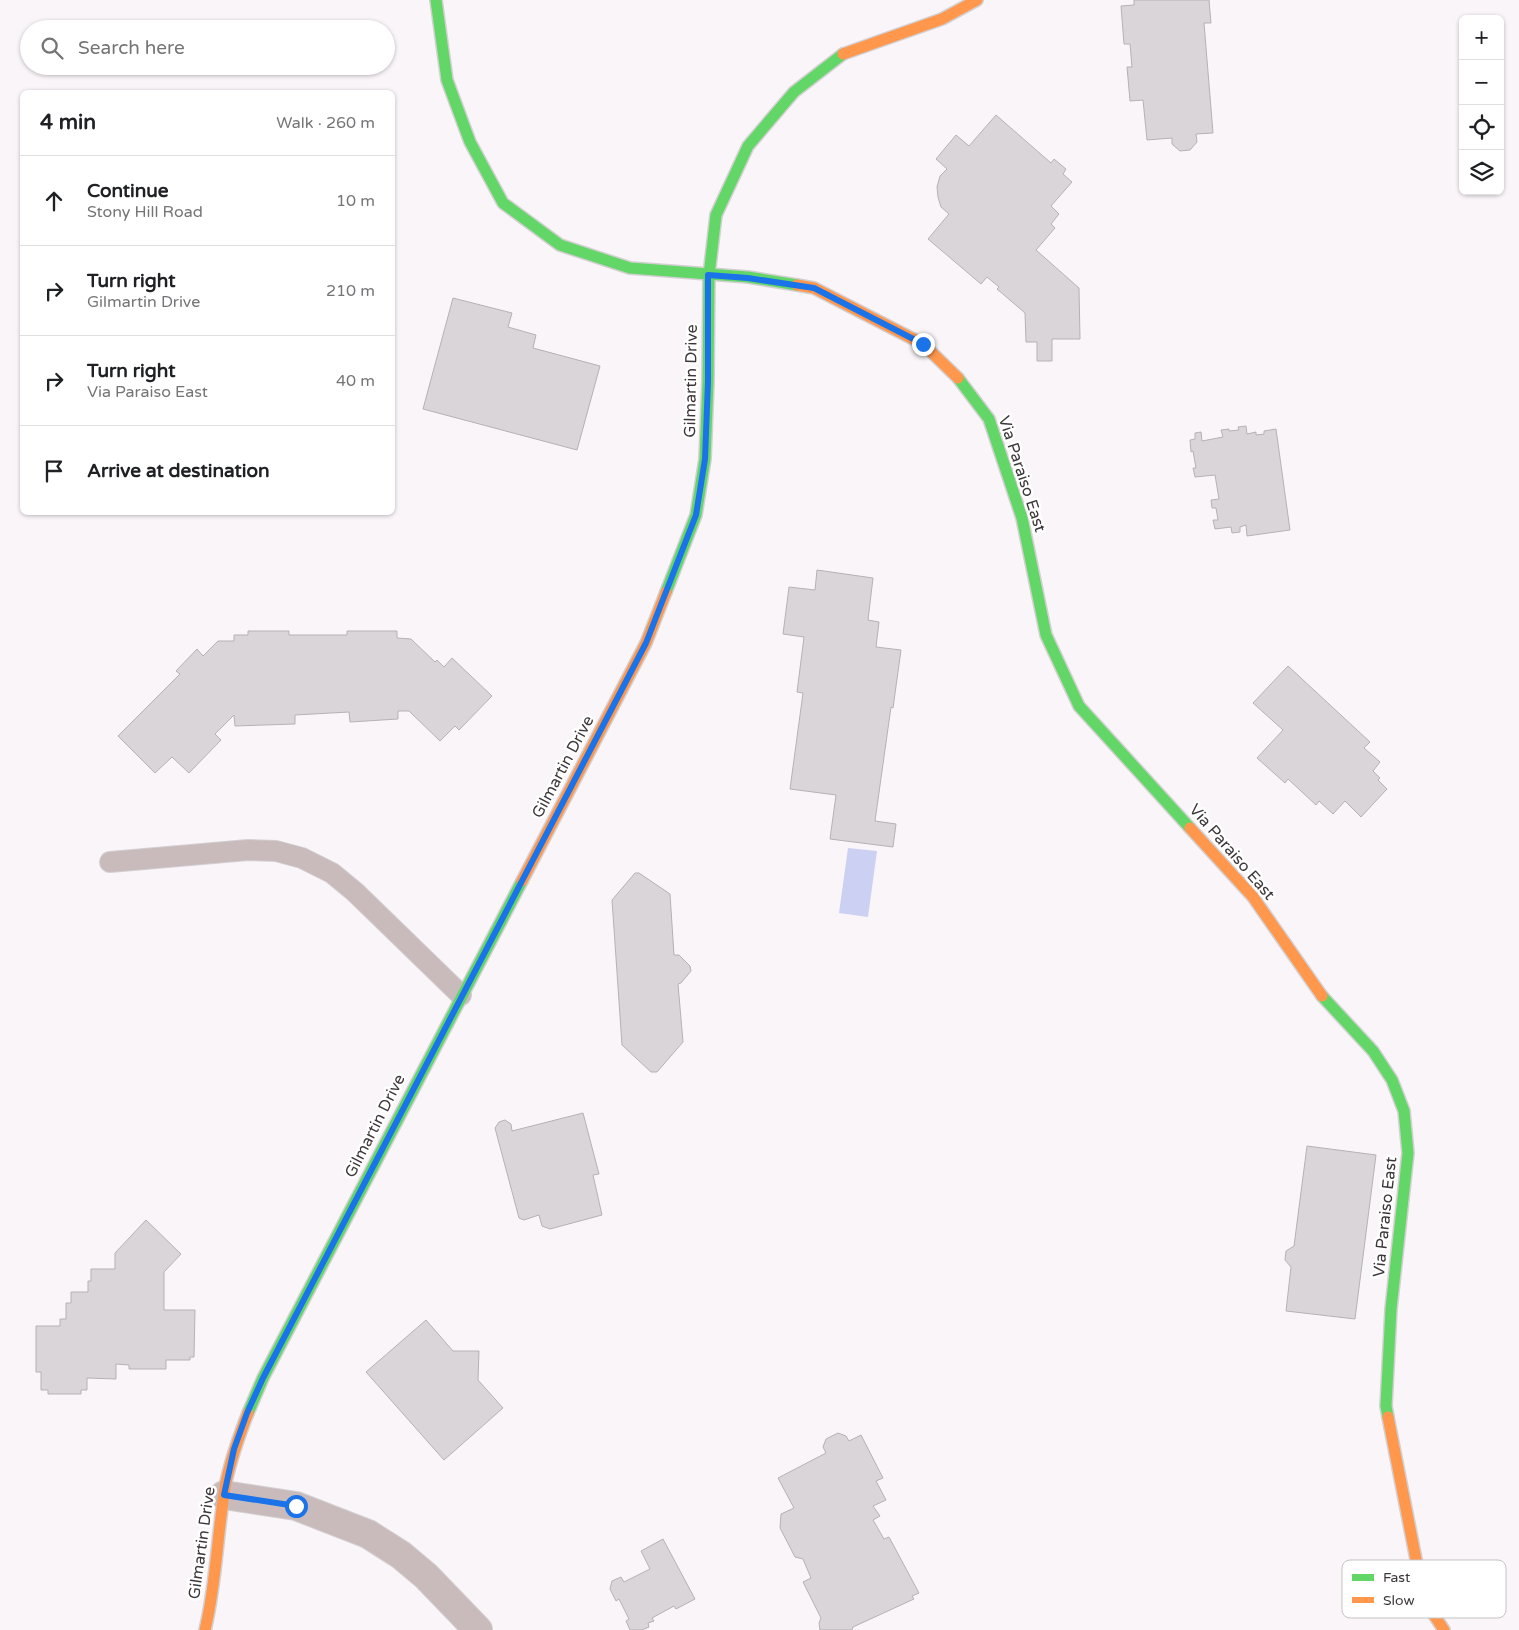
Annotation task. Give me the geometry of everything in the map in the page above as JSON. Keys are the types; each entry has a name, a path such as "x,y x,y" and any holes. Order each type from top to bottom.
{"street":[{"name":"Via Paraiso East","path":"436,0 447,80 470,142 503,203 560,245 630,268 748,278 814,288 923,344 954,372 990,419 1022,518 1046,636 1079,706 1253,897 1317,991 1373,1051 1392,1080 1404,1111 1408,1153 1391,1309 1386,1406 1416,1560"},
{"name":"Gilmartin Drive","path":"205,1630 214,1585 224,1495 234,1449 247,1413 263,1378 646,643 696,515 705,459 708,382 708,275 716,215 748,146 794,92 840,55 942,19 977,0"},
{"path":"224,1495 296,1506 368,1534 401,1555 426,1576 478,1630"},
{"name":"Via Paraiso East","path":"1436,1618 1444,1630"}],"lane":[{"path":"110,862 248,850 276,851 302,858 332,873 355,892 461,996"}],"water":[{"path":"848,848 877,851 868,917 839,913"}],"building":[{"path":"1134,0 1209,0 1211,23 1204,23 1213,133 1196,134 1197,142 1190,150 1180,151 1172,144 1172,138 1147,140 1143,100 1130,101 1127,67 1132,67 1130,44 1124,44 1121,6 1134,5"},
{"path":"996,115 1051,163 1054,159 1066,169 1063,174 1072,182 1051,206 1059,214 1051,224 1055,228 1036,250 1079,288 1080,339 1052,339 1052,361 1037,361 1037,342 1026,342 1025,313 997,289 999,287 987,277 981,284 928,239 949,214 941,207 937,187 940,176 947,169 936,159 956,135 969,146"},
{"path":"453,298 512,313 508,327 536,335 533,348 600,366 577,450 423,409"},
{"path":"1246,426 1247,434 1256,432 1256,435 1264,434 1264,431 1276,429 1290,530 1247,536 1246,525 1240,527 1240,532 1232,533 1231,527 1215,529 1213,520 1218,520 1216,508 1212,508 1211,500 1219,499 1215,475 1195,477 1193,468 1196,468 1193,451 1191,452 1190,440 1195,439 1195,433 1201,432 1202,441 1223,437 1221,430 1239,430 1238,427"},
{"path":"817,570 873,578 868,620 879,622 876,647 901,650 875,821 896,824 893,847 830,839 836,795 790,789 803,693 797,692 804,637 783,634 789,587 815,590"},
{"path":"248,631 289,631 289,635 347,635 347,631 397,631 397,638 411,639 435,662 437,660 444,667 452,658 492,696 459,730 455,726 440,741 409,711 398,711 398,719 350,722 349,712 295,715 295,724 235,726 234,715 215,734 221,740 189,773 172,757 155,773 118,736 180,674 176,671 197,649 203,656 218,641 234,641 234,635 248,635"},
{"path":"1288,666 1370,742 1364,748 1380,762 1373,771 1380,778 1378,780 1387,789 1361,817 1345,801 1333,814 1319,801 1316,805 1288,779 1285,783 1257,758 1283,730 1253,703"},
{"path":"635,873 639,873 670,894 674,955 679,955 690,966 691,971 678,984 683,1042 657,1072 651,1072 622,1045 612,900"},
{"path":"583,1113 599,1174 593,1175 602,1215 550,1229 542,1226 539,1215 524,1220 519,1218 495,1128 499,1122 505,1120 511,1124 512,1131"},
{"path":"1307,1146 1376,1155 1355,1319 1286,1311 1291,1267 1285,1260 1286,1251 1294,1246"},
{"path":"146,1220 181,1254 164,1272 164,1310 195,1310 194,1357 190,1357 190,1360 166,1360 166,1369 129,1369 129,1365 116,1364 116,1379 87,1378 87,1390 81,1390 81,1394 48,1394 48,1390 41,1390 41,1372 36,1372 36,1326 60,1326 60,1319 66,1319 66,1303 71,1303 71,1292 88,1292 88,1281 91,1281 91,1269 115,1269 115,1253"},
{"path":"426,1320 453,1351 479,1351 478,1380 503,1408 444,1460 366,1372"},
{"path":"838,1433 846,1436 849,1441 861,1435 883,1478 876,1481 886,1500 873,1506 880,1516 873,1520 884,1539 889,1537 919,1593 912,1596 914,1599 853,1627 852,1630 820,1630 819,1623 821,1618 803,1582 811,1578 803,1559 795,1557 780,1528 781,1514 794,1508 778,1478 826,1453 823,1447 826,1439"},
{"path":"663,1539 695,1599 676,1609 674,1606 652,1618 654,1621 648,1623 649,1627 642,1630 630,1630 626,1621 629,1619 619,1599 616,1601 610,1589 612,1581 621,1577 624,1582 650,1569 641,1551"}],"traffic: fast":[{"path":"436,0 447,80 470,142 503,203 560,245 630,268 748,277 797,285"},
{"path":"666,592 696,515 705,459 709,275 716,215 748,146 794,92 843,54"},
{"path":"958,378 989,419 1022,518 1046,635 1079,706 1190,828"},
{"path":"248,1413 263,1378 522,881"},
{"path":"1322,996 1373,1051 1392,1080 1404,1111 1408,1153 1391,1309 1386,1406 1388,1417"}],"traffic: slow":[{"path":"843,54 942,19 977,0"},
{"path":"797,285 814,288 923,344 958,378"},
{"path":"522,881 646,643 666,592"},
{"path":"1190,828 1253,897 1322,996"},
{"path":"205,1630 212,1593 226,1482 248,1413"},
{"path":"1388,1417 1416,1560"},
{"path":"1436,1618 1444,1630"}],"route":[{"path":"296,1506 224,1495 234,1449 247,1413 263,1378 646,643 696,515 705,459 708,382 708,275 748,278 814,288 923,344"}]}
